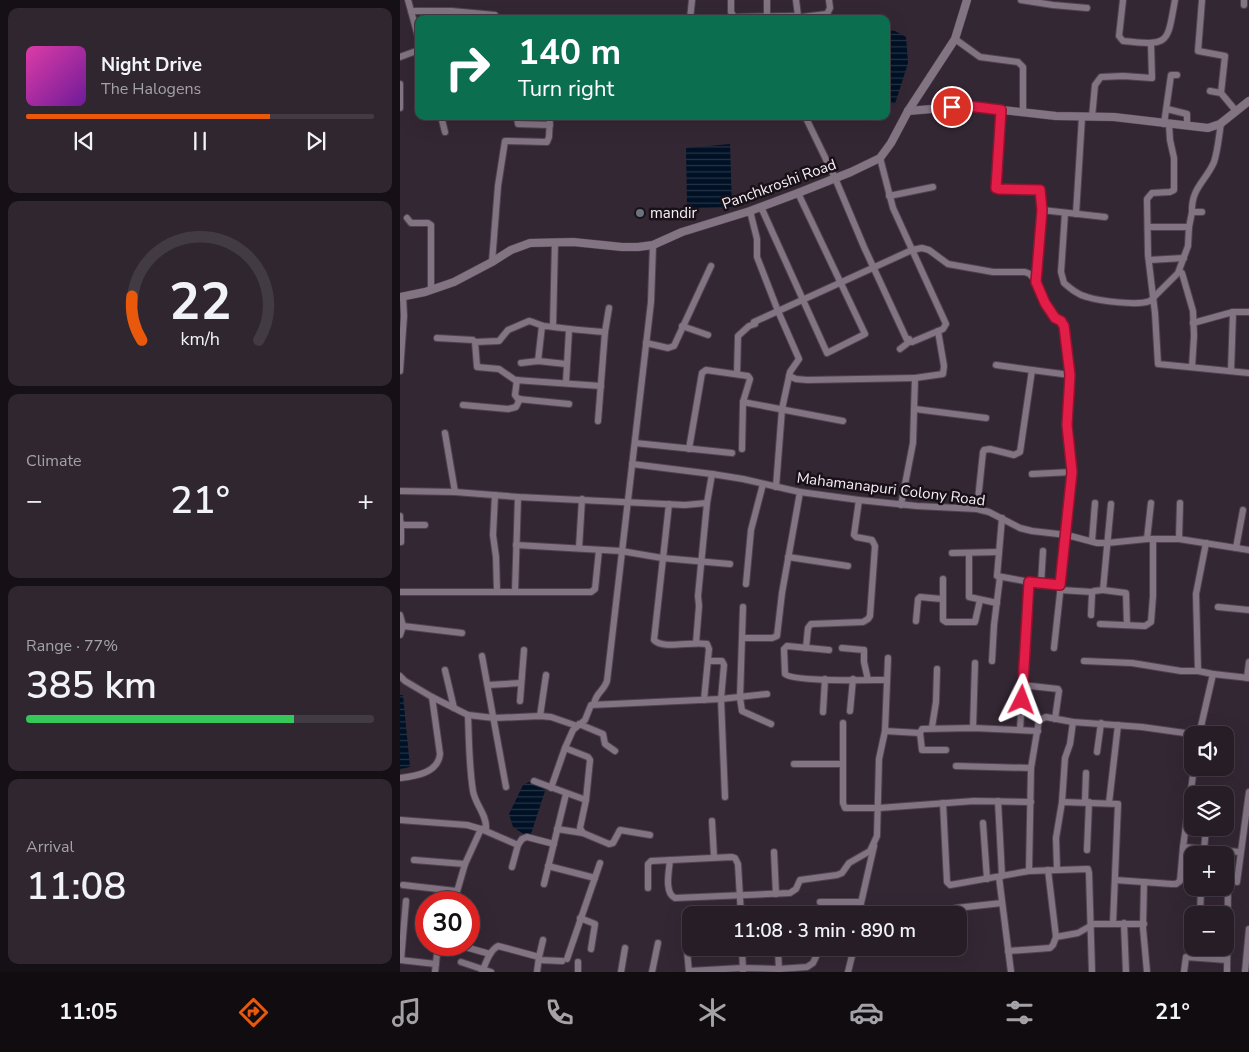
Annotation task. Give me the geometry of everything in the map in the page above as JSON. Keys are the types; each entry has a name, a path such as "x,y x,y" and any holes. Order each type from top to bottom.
{"street":[{"path":"408,0 415,26"},
{"path":"690,15 692,0"},
{"path":"731,0 731,12 733,15"},
{"path":"764,15 767,0"},
{"path":"796,0 800,15"},
{"path":"818,15 827,14 830,8 829,0"},
{"path":"909,340 912,342 943,329 946,324 889,196 880,158 955,39 967,0"},
{"path":"1021,0 1087,8"},
{"path":"1123,0 1119,36 1123,41 1151,44 1161,41 1169,34 1174,0"},
{"path":"1202,0 1198,51 1225,56 1221,93"},
{"path":"411,11 451,11 495,15"},
{"path":"955,39 980,57 1021,64 1023,67 1023,112"},
{"path":"1092,117 1095,85 1101,78 1123,76 1152,78 1151,44"},
{"path":"400,57 415,51"},
{"path":"1177,75 1171,75 1167,109 1167,124 1174,158 1174,190 1152,194 1147,199 1149,260 1158,364 1249,373"},
{"path":"400,84 400,108"},
{"path":"1210,91 1221,93 1236,111"},
{"path":"908,111 968,106 1056,116 1114,118 1208,128 1222,123 1249,101"},
{"path":"1167,109 1187,114 1187,126"},
{"path":"1001,110 996,188 1040,190 1042,210 1036,282"},
{"path":"1076,214 1082,117"},
{"path":"442,120 445,132"},
{"path":"518,120 518,124 550,125"},
{"path":"492,262 498,186 505,141 547,142 549,140 550,120"},
{"path":"808,120 864,247 909,340"},
{"path":"1065,213 1061,272 1064,283 1077,293 1088,297 1137,304 1145,303 1153,298 1178,273 1188,246 1192,203 1197,187 1214,163 1222,123"},
{"name":"Panchkroshi Road","path":"402,297 454,282 520,246 530,243 573,242 622,247 653,245 682,232 750,211 798,193 880,158"},
{"path":"889,196 933,187"},
{"path":"761,207 827,353 865,334 798,193"},
{"path":"1042,210 1105,217"},
{"path":"750,211 757,239 757,257 799,359 789,376 782,409 776,486"},
{"path":"1192,212 1202,212"},
{"path":"407,218 411,223 428,223 431,225 431,290"},
{"path":"1149,227 1189,227"},
{"path":"553,326 555,242"},
{"path":"594,704 596,694 607,681 651,302 653,245"},
{"path":"737,374 738,336 749,326 839,282 912,250 922,248 929,250 948,264 993,272 1025,272 1030,274 1036,282 1045,303 1055,318 1061,321 1064,326 1070,375 1067,431 1072,472 1054,648"},
{"path":"1149,260 1184,258"},
{"path":"646,343 668,348 674,346 711,266"},
{"path":"1182,273 1193,311 1192,367"},
{"path":"400,370 404,316 402,297"},
{"path":"598,421 605,332 609,308"},
{"path":"1193,322 1233,312 1249,312"},
{"path":"1231,371 1233,312"},
{"path":"437,338 471,339 475,342 500,340 508,330 527,322 569,330 605,332"},
{"path":"538,361 542,326"},
{"path":"682,326 708,335"},
{"path":"566,382 569,330"},
{"path":"789,376 807,380 915,378 944,374 938,331"},
{"path":"900,349 909,340"},
{"path":"475,342 476,367 499,369 510,378 517,380 601,386"},
{"path":"521,363 538,361 566,364"},
{"path":"996,365 1070,375"},
{"path":"689,449 702,373 706,370 746,375 750,379 743,402 742,450"},
{"path":"977,509 984,450 990,449 1014,456 1020,452 1032,370"},
{"path":"901,505 913,443 915,378"},
{"path":"517,380 515,395 517,398 569,404"},
{"path":"463,405 508,409 516,407 520,399"},
{"path":"743,402 843,421"},
{"path":"915,409 986,418"},
{"path":"445,433 455,492"},
{"path":"635,443 732,454"},
{"name":"Mahamanapuri Colony Road","path":"632,464 712,474 800,492 858,500 901,505 977,509 989,512 1020,528 1092,541 1107,543 1150,539 1179,539 1249,550"},
{"path":"1032,474 1072,472"},
{"path":"696,643 701,561 712,474"},
{"path":"746,584 751,530 763,484"},
{"path":"400,491 455,492 685,505 707,503"},
{"path":"742,638 772,638 778,636 782,593 800,492"},
{"path":"495,494 493,535 497,592"},
{"path":"515,592 518,497"},
{"path":"579,548 582,499"},
{"path":"806,648 808,628 811,624 863,622 870,616 875,546 872,540 854,535 858,500"},
{"path":"1092,541 1096,502"},
{"path":"1100,624 1145,626 1151,622 1153,596 1150,539 1151,503"},
{"path":"1179,539 1180,503"},
{"path":"669,504 654,640 660,645 696,643 708,646 704,700"},
{"path":"1103,590 1111,504"},
{"path":"1236,548 1243,510"},
{"path":"400,516 401,542"},
{"path":"992,662 1000,577 997,574 1002,518"},
{"path":"401,523 404,525 425,525"},
{"path":"1198,671 1196,594 1206,543"},
{"path":"516,545 621,551 662,558 730,564"},
{"path":"400,592 594,591 599,550"},
{"path":"1041,584 1043,551"},
{"path":"952,553 999,552"},
{"path":"969,553 969,597 998,603"},
{"path":"788,557 848,566"},
{"path":"1000,577 1092,592 1103,590 1126,593 1127,624"},
{"path":"943,578 943,620 946,622 972,624 976,620 980,600"},
{"path":"1020,730 1029,582"},
{"path":"1091,615 1092,592"},
{"path":"916,621 920,597 942,599"},
{"path":"743,607 740,698 742,711 771,724"},
{"path":"1218,607 1249,610"},
{"path":"400,615 404,626 400,635"},
{"path":"404,626 462,633"},
{"path":"829,650 785,647 785,674 789,677 886,680"},
{"path":"842,648 864,650 864,662 868,680"},
{"path":"520,701 524,650"},
{"path":"482,656 506,787"},
{"path":"861,906 877,836 879,759 885,731 888,658"},
{"path":"1084,660 1132,663 1181,671 1198,671 1248,678 1249,662"},
{"path":"708,661 723,663 721,699 724,798"},
{"path":"973,728 975,663"},
{"path":"932,727 936,702 937,669"},
{"path":"445,670 454,708"},
{"path":"1201,726 1212,674"},
{"path":"540,716 546,675"},
{"path":"400,676 432,697 468,715 494,718 551,717 603,734 605,744 615,751"},
{"path":"823,712 825,679"},
{"path":"850,712 853,680"},
{"path":"488,685 521,683"},
{"path":"1022,685 1058,689 1055,719"},
{"path":"551,788 565,748 578,725 585,720 590,706 594,704 740,698 767,694"},
{"path":"400,778 422,774 439,761 440,754 432,697"},
{"path":"403,886 456,891 465,864 481,829 486,828 486,822 474,795 470,774 468,715"},
{"path":"1028,871 1031,768 1039,720 1046,717 1073,722 1118,725 1184,733"},
{"path":"1057,870 1056,838 1062,802 1065,758 1070,744 1073,722"},
{"path":"843,724 842,803 845,808 878,808 998,801 1031,802"},
{"path":"1097,752 1101,724"},
{"path":"1109,802 1118,725"},
{"path":"885,731 920,732 922,729 932,727 1038,731"},
{"path":"920,732 922,750 946,750"},
{"path":"565,748 589,758 590,762 586,800 580,828 583,833"},
{"path":"794,764 842,764"},
{"path":"956,766 1031,768"},
{"path":"1086,773 1087,850"},
{"path":"534,781 586,800"},
{"path":"1237,882 1249,792"},
{"path":"544,884 566,794"},
{"path":"998,801 1000,876 1011,972"},
{"path":"1062,802 1109,802 1116,803 1119,806 1113,924"},
{"path":"943,803 948,884 953,885 1028,871 1086,868 1089,871 1092,972"},
{"path":"400,820 467,825 518,845"},
{"path":"712,821 714,857"},
{"path":"984,823 987,879"},
{"path":"557,829 583,833 609,844 613,843 620,830 650,835"},
{"path":"1115,880 1179,883 1185,836"},
{"path":"512,867 518,845 522,839 527,837 554,844"},
{"path":"670,860 669,892 672,897 776,894 794,892 798,882 803,879 842,873 849,863 870,851 875,842"},
{"path":"774,852 776,894"},
{"path":"1234,852 1240,852"},
{"path":"648,888 649,862 732,857 737,861 741,906"},
{"path":"414,860 465,864"},
{"path":"538,965 539,960 564,960 600,863"},
{"path":"548,866 595,878"},
{"path":"1008,951 1050,948 1053,945 1056,936 1048,870"},
{"path":"1144,882 1147,972"},
{"path":"1227,972 1228,896"},
{"path":"406,901 401,960 436,964"},
{"path":"820,902 861,903"},
{"path":"967,907 1002,902"},
{"path":"580,918 595,924 591,949"},
{"path":"1124,923 1126,972"},
{"path":"1056,936 1078,932 1091,925 1144,924"},
{"path":"1245,972 1249,929"},
{"path":"538,965 543,940"},
{"path":"652,972 658,943"},
{"path":"482,971 490,954 498,946 538,965"},
{"path":"621,972 625,948"},
{"path":"480,951 490,954"},
{"path":"435,972 437,956"},
{"path":"688,956 689,972 779,971 811,966 816,956"},
{"path":"742,956 743,970"},
{"path":"778,956 779,971"},
{"path":"848,972 852,956"},
{"path":"1184,972 1184,958 1188,956 1227,960"},
{"path":"461,962 482,971 491,972"},
{"path":"578,962 578,972"}],"water":[{"path":"890,30 906,37 908,63 895,104 890,102"},
{"path":"730,144 732,207 687,208 686,148"},
{"path":"400,695 403,695 410,767 400,769"},
{"path":"529,782 546,788 531,834 525,835 513,827 509,814 523,785"}],"place":[{"name":"mandir","path":"640,213"}],"route":[{"path":"952,107 968,106 1001,110 996,188 1040,190 1042,210 1036,282 1039,285 1045,303 1055,318 1061,321 1064,326 1069,359 1067,425 1072,466 1072,484 1067,535 1060,585 1029,582 1022,700"}]}
